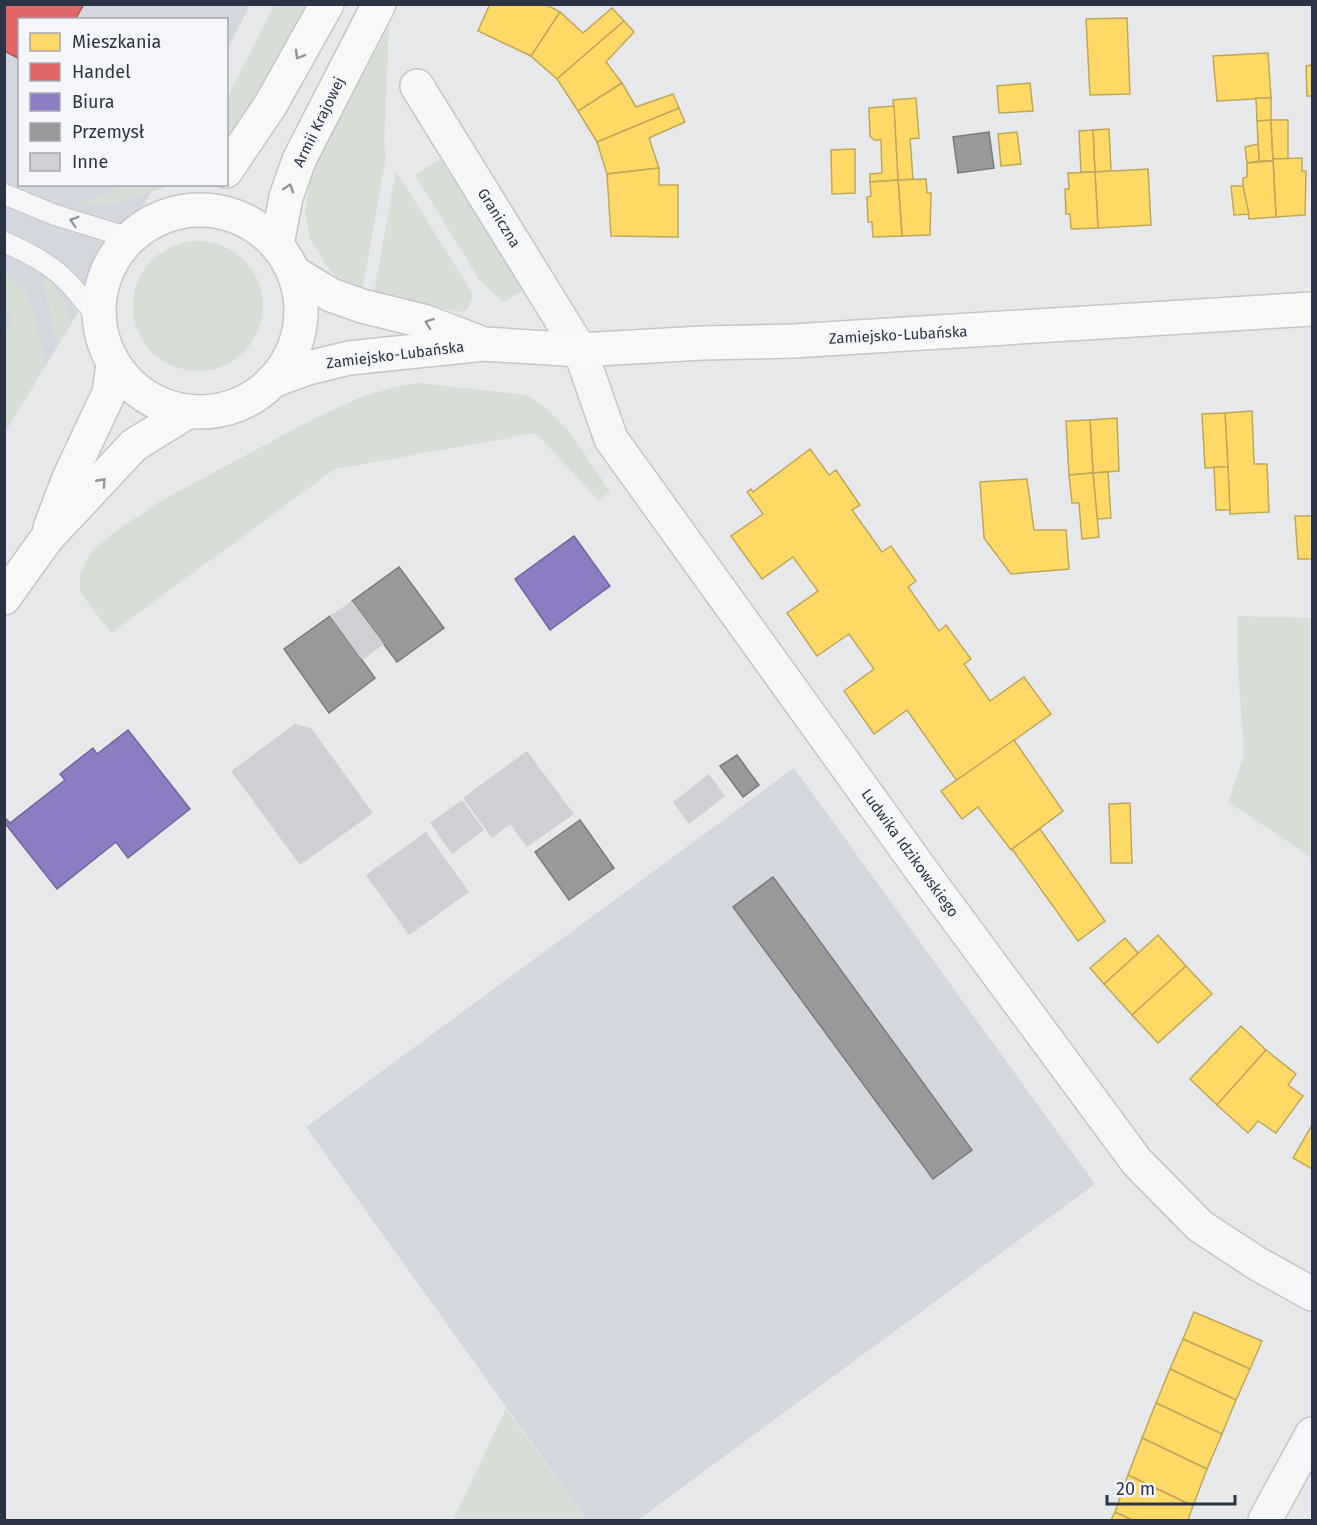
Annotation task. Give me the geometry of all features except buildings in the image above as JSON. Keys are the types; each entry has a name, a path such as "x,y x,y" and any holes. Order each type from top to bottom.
{"main road":[{"path":"228,168 271,104 327,4"},
{"name":"Armii Krajowej","path":"285,259 286,197 299,159 379,4"},
{"path":"181,211 214,186"},
{"path":"181,211 219,211 254,225 285,259 301,303 298,335 286,364 272,381 244,402 217,410 189,411 163,405 140,393 113,364 106,351 99,320 101,290 111,262 130,237 153,220 181,211"},
{"name":"Zamiejsko-Lubańska","path":"285,259 338,297 423,321 484,344"},
{"name":"Zamiejsko-Lubańska","path":"272,381 308,368 349,358 484,344 580,350 702,343 793,341 1312,309"},
{"path":"46,538 69,478 109,393 113,364"},
{"path":"4,598 46,538 134,445 189,411"}],"street":[{"name":"Graniczna","path":"417,86 580,350"},
{"name":"Ludwika Idzikowskiego","path":"580,350 611,439 919,867 1137,1162 1200,1226 1258,1264 1312,1294"},
{"path":"1265,1521 1312,1434"}],"lane":[{"path":"4,194 55,215 130,237"},
{"path":"4,242 37,256 70,281 99,320"}],"shaded area":[{"path":"5,5 250,5 228,48 228,18 18,18 18,186 155,186 5,432"},
{"path":"274,5 317,5 228,153 228,96"},
{"path":"389,26 384,143 386,157 362,292 340,282 323,261 310,238 305,214 309,183 321,154"},
{"path":"440,159 524,290 503,302 480,281 415,175"},
{"path":"396,171 473,294 468,309 462,312 379,298 374,293"},
{"path":"125,186 168,186 117,204 78,205"},
{"path":"198,241 223,246 244,260 258,281 263,306 258,331 244,352 223,366 198,371 173,366 152,352 138,331 133,306 138,281 152,260 173,246"},
{"path":"5,275 28,292 46,365 5,432 5,335 14,321 5,310"},
{"path":"45,275 64,300 71,324 57,347 44,285"},
{"path":"419,383 527,395 552,414 563,426 610,491 599,501 536,433 335,469 111,633 80,592 80,575 91,552 114,532 161,501 302,425 356,399 395,387"},
{"path":"1238,616 1312,618 1312,858 1228,802 1244,755 1238,664"},
{"path":"794,768 1095,1184 638,1520 587,1520 306,1127"},
{"path":"506,1409 587,1520 453,1520"}]}
